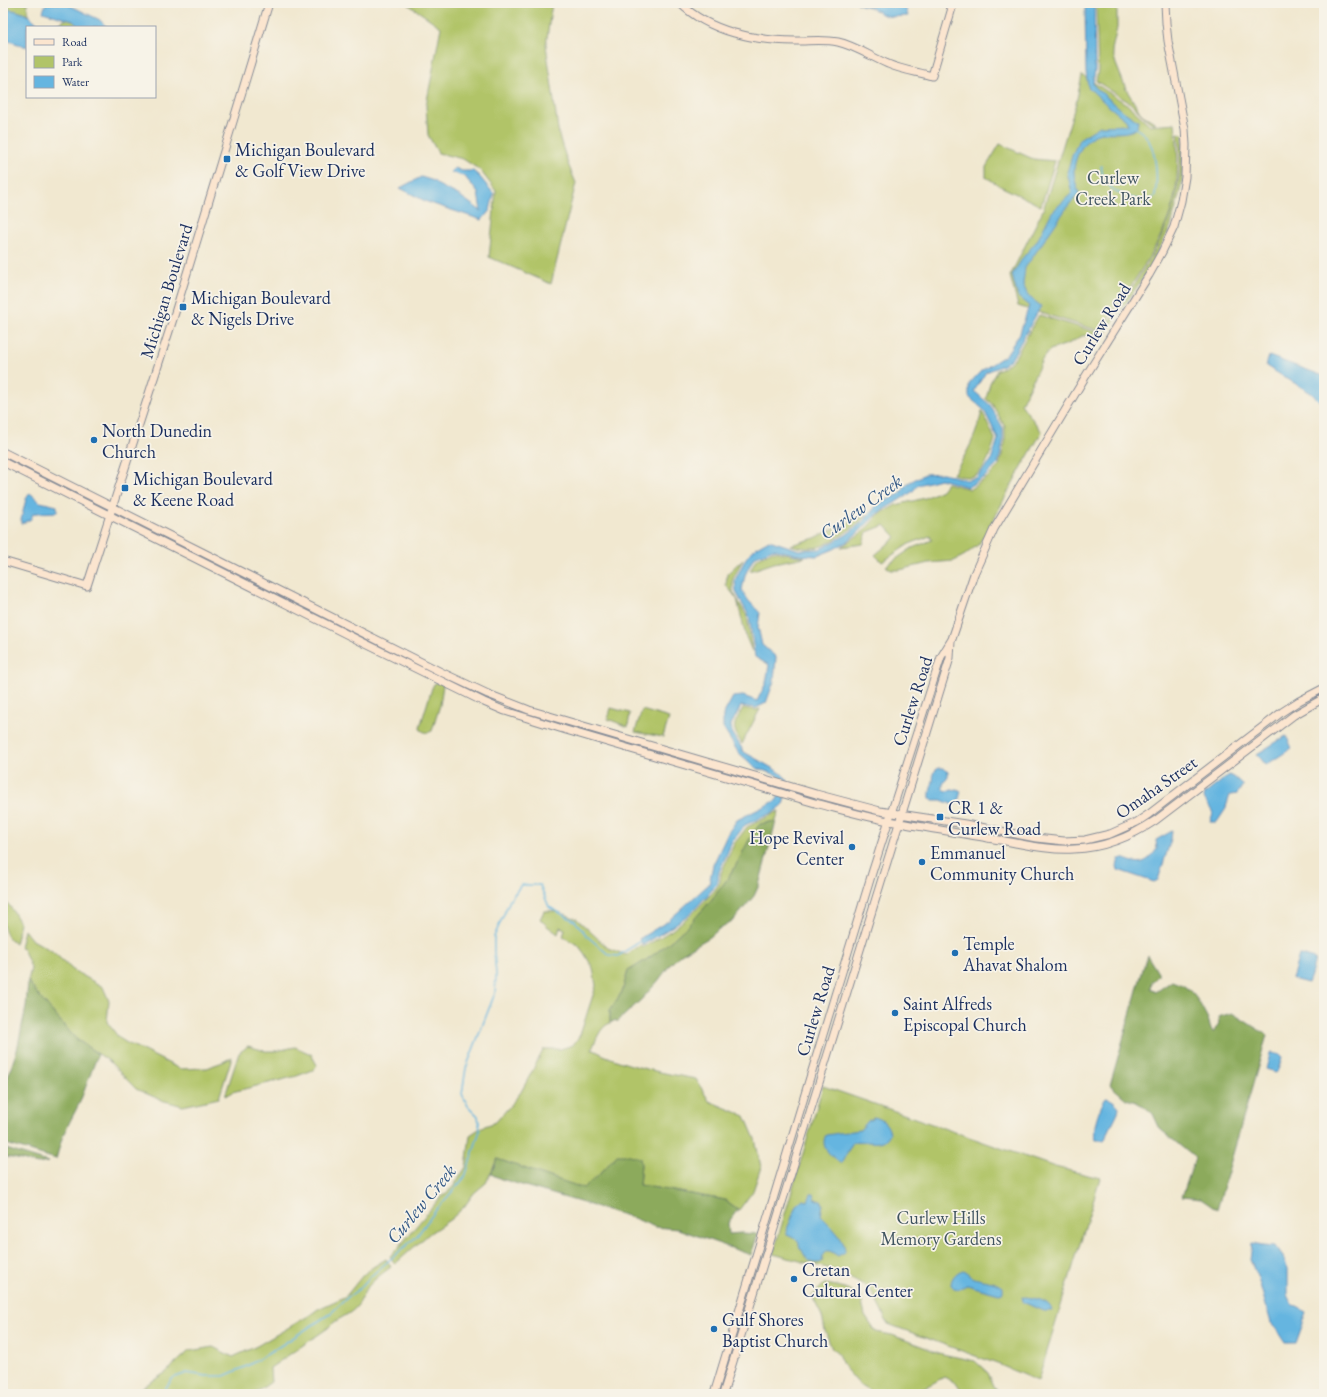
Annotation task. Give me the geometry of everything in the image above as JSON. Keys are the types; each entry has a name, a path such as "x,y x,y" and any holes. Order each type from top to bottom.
{"main road":[{"name":"Michigan Boulevard","path":"16,566 88,586 174,316 269,3"},
{"path":"680,3 698,18 734,33 755,38 773,40 821,40 840,43 864,52 889,65 932,76 950,6"},
{"name":"Curlew Road","path":"714,1394 886,831 896,816 950,658 952,639 974,574 994,530 1149,275 1174,227 1182,201 1186,145 1185,129 1168,41 1165,3"},
{"name":"Omaha Street","path":"3,452 441,672 488,694 548,716 880,811 896,816 909,824 1044,847 1074,849 1097,846 1117,840 1141,830 1156,820 1294,715 1324,698"},
{"name":"Omaha Street","path":"3,462 484,702 505,711 831,807 965,824 1007,833 1052,840 1097,838 1122,829 1149,814 1299,701 1324,688"},
{"path":"3,561 16,566"},
{"path":"3,564 16,566"},
{"name":"Curlew Road","path":"723,1394 832,1038 876,900 896,816 940,657 952,639"},
{"path":"831,807 841,814 877,823 886,831"},
{"path":"876,900 885,885 902,831 909,824"},
{"path":"859,952 856,944 865,912 863,904"},
{"path":"832,1038 831,1029 840,994 839,985"},
{"path":"741,1336 738,1332 747,1298 746,1289"}],"green space":[{"path":"3,3 27,3 29,15 13,10 3,9"},
{"path":"410,3 552,3 546,45 559,136 576,183 551,284 489,257 496,191 480,170 463,159 438,153 428,135 426,106 441,27 409,5"},
{"path":"1096,3 1117,3 1117,28 1112,50 1126,89 1140,113 1130,103 1096,81 1098,70"},
{"path":"66,19 73,21 78,26 56,26"},
{"name":"Curlew Creek Park","path":"1082,75 1128,105 1150,125 1175,123 1177,141 1178,168 1175,194 1171,211 1164,229 1133,283 1100,331 1018,306 1010,276 1043,210 1076,103"},
{"path":"1142,115 1156,123 1151,123"},
{"path":"1178,133 1183,134 1182,183 1171,226 1150,268 1105,333 1082,336 1070,343 1050,350 1043,358 1021,404 1042,432 979,544 965,555 954,561 928,563 900,570 891,570 886,566 912,548 932,540 930,536 909,544 882,562 875,555 896,537 885,525 867,532 863,544 841,547 864,531 878,515 896,505 925,498 942,490 947,483 970,489 987,478 999,466 1005,443 1005,427 992,404 986,399 990,383 997,370 1004,367 1014,359 1039,315 1100,333 1102,332 1148,263 1170,215 1177,189 1180,162"},
{"path":"1000,144 1033,159 1055,161 1041,206 1000,186 986,177 986,167"},
{"path":"982,411 995,439 986,464 978,474 972,476 964,477 953,474 971,444"},
{"path":"867,515 858,524 844,534 823,545 815,548 808,548 791,545 815,538 850,521"},
{"path":"773,551 805,557 774,563 750,571 756,559"},
{"path":"743,559 733,579 733,592 747,616 752,651 746,637 737,599 726,585 727,574"},
{"path":"438,682 443,685 440,705 432,731 425,732 421,730 420,727 432,688 434,684"},
{"path":"611,708 630,713 628,727 608,719"},
{"path":"743,708 756,710 760,709 742,744 736,733 735,723"},
{"path":"642,710 669,718 663,737 635,732"},
{"path":"779,811 776,821 760,824 756,829 722,887 686,928 658,951 628,971 622,992 610,1010 610,1023 601,1031 592,1049 603,1055 629,1064 696,1079 709,1101 745,1116 755,1139 761,1167 753,1191 739,1210 725,1200 639,1185 641,1164 617,1155 598,1176 583,1189 497,1159 486,1183 474,1193 464,1207 451,1219 430,1233 395,1264 390,1256 438,1200 453,1187 466,1167 470,1135 482,1127 496,1122 509,1107 521,1092 544,1049 560,1049 573,1045 580,1035 596,986 593,968 578,945 563,937 565,929 560,927 558,934 540,919 544,911 556,911 577,919 608,948 626,955 641,945 644,947 672,930 693,913 714,891 720,882 721,873 734,844 747,827"},
{"path":"776,821 759,885 754,896 734,920 720,928 710,937 681,954 642,999 617,1022 616,1020 610,1023 610,1010 622,992 628,971 658,951 686,928 722,887 760,824"},
{"path":"3,899 10,906 20,923 15,944 7,935 3,924"},
{"path":"24,930 31,939 52,951 73,970 103,987 109,1001 107,1022 119,1038 127,1043 180,1069 206,1068 232,1057 219,1098 183,1106 161,1100 136,1089 109,1061 76,1039 42,1000 28,981 31,968 23,948 20,947"},
{"path":"1147,955 1158,973 1158,976 1152,982 1151,989 1156,992 1172,981 1184,986 1198,1000 1208,1019 1213,1033 1219,1023 1218,1017 1232,1013 1267,1035 1217,1210 1201,1199 1182,1197 1195,1158 1160,1129 1153,1114 1145,1107 1126,1099 1110,1085"},
{"path":"28,981 42,1000 76,1039 98,1054 80,1102 63,1135 56,1159 3,1143 3,1091 17,1050 26,1007"},
{"path":"248,1046 265,1051 276,1051 295,1047 311,1054 317,1065 313,1070 297,1076 232,1092 225,1096 239,1053"},
{"name":"Curlew Hills Memory Gardens","path":"823,1086 1055,1167 1100,1178 1038,1381 1000,1365 888,1324 870,1288 838,1271 773,1254"},
{"path":"3,1148 48,1162 38,1164 3,1157"},
{"path":"617,1155 629,1155 640,1158 641,1164 639,1185 725,1200 738,1209 728,1223 729,1234 758,1234 751,1255 678,1229 655,1227 631,1217 501,1179 491,1174 497,1159 583,1188 598,1176"},
{"path":"386,1259 391,1267 369,1285 355,1309 270,1368 271,1382 254,1394 130,1394 165,1373 189,1351 213,1347 233,1357 257,1346 318,1309 346,1296 363,1275"},
{"path":"824,1284 844,1288 861,1297 865,1316 876,1332 892,1335 942,1354 975,1361 988,1373 998,1394 963,1394 956,1383 944,1377 922,1388 911,1390 896,1388 888,1394 875,1394 859,1384 844,1367 838,1354 832,1349 825,1331 822,1316 812,1296"}],"water":[{"path":"46,3 65,3 100,20 106,26 78,26 73,21 43,12"},
{"path":"857,3 910,3 906,9 908,16 893,17 884,15 872,8"},
{"path":"1085,3 1094,3 1095,70 1093,83 1095,87 1123,111 1138,121 1137,128 1125,132 1097,134 1091,137 1082,147 1076,159 1074,172 1079,193 1068,206 1025,268 1023,284 1028,296 1041,306 1012,358 1003,365 986,372 974,391 990,405 1003,428 1003,443 998,464 985,477 968,487 940,479 918,485 912,492 877,514 848,541 817,556 799,555 773,549 754,557 745,575 742,590 748,600 760,613 758,627 762,645 776,657 774,681 766,703 756,708 741,706 731,725 732,732 744,752 781,773 787,779 787,789 783,805 774,812 745,825 732,842 719,872 718,881 712,890 692,912 643,945 639,939 668,921 709,884 713,865 728,833 737,820 777,800 779,794 780,784 777,775 756,768 738,752 723,728 723,715 733,697 743,696 757,701 766,683 769,665 755,657 749,616 736,592 735,580 746,558 755,548 769,540 799,550 820,549 846,535 864,521 877,505 898,495 908,483 925,474 943,473 966,480 976,478 991,461 998,439 984,410 969,397 969,384 981,371 1006,355 1020,333 1029,306 1018,297 1012,275 1024,256 1037,241 1052,212 1072,193 1067,172 1079,139 1100,126 1128,125 1126,120 1088,87 1086,72"},
{"path":"3,9 14,10 24,14 40,26 26,26 26,47 3,39"},
{"path":"455,168 462,171 473,171 494,194 490,210 482,220 427,202 400,188 421,177 434,181 438,185 460,196 481,211 478,193 466,177 450,172"},
{"path":"1269,356 1324,376 1324,400 1319,401 1311,393 1266,366"},
{"path":"30,493 40,502 57,506 57,512 33,514 31,519 21,524 26,499"},
{"path":"1286,736 1292,748 1266,765 1257,754"},
{"path":"938,768 944,768 948,772 948,777 943,784 943,789 947,791 957,789 961,791 958,802 954,805 930,798 933,773"},
{"path":"1229,775 1234,777 1243,785 1237,794 1230,795 1225,810 1217,822 1210,822 1213,813 1204,798 1205,794"},
{"path":"1172,831 1171,839 1158,880 1154,882 1118,870 1117,866 1119,859 1138,863 1147,860 1157,849 1156,840"},
{"path":"1299,955 1315,959 1308,983 1292,979"},
{"path":"1272,1053 1282,1057 1276,1072 1266,1069 1270,1054"},
{"path":"1106,1098 1112,1100 1118,1105 1118,1112 1105,1139 1096,1140 1095,1125 1101,1107"},
{"path":"873,1117 882,1120 886,1124 890,1133 887,1138 879,1142 853,1142 841,1164 830,1155 824,1144 826,1135 860,1130"},
{"path":"811,1194 814,1194 815,1199 821,1201 823,1204 821,1215 840,1237 843,1242 845,1252 838,1256 830,1251 827,1251 823,1256 822,1262 818,1263 812,1262 805,1256 797,1240 787,1234 786,1231 796,1205 802,1200 808,1201"},
{"path":"1252,1244 1275,1246 1283,1257 1288,1269 1288,1295 1293,1305 1307,1312 1296,1343 1286,1343 1271,1323 1259,1281 1250,1260"},
{"path":"963,1270 969,1275 978,1279 999,1284 1003,1287 1003,1292 999,1294 967,1285 958,1289 954,1288 951,1285 951,1282 954,1276"},
{"path":"1025,1297 1045,1302 1051,1307 1052,1311 1043,1311 1023,1302 1022,1298"}],"waterway":[{"path":"1101,166 1102,175 1112,189 1130,198 1149,201 1155,196 1156,164 1152,148 1145,135 1135,127"},
{"name":"Curlew Creek","path":"161,1394 173,1378 187,1373 206,1376 224,1376 247,1366 331,1313 416,1237 436,1210 465,1177 480,1130 478,1116 468,1106 462,1094 466,1068 495,993 496,974 494,937 510,900 521,885 540,885 549,907 575,921 587,936 609,955 618,956 641,941"}],"place":[{"name":"Michigan Boulevard & Golf View Drive","path":"227,159"},
{"name":"Michigan Boulevard & Nigels Drive","path":"183,307"},
{"name":"North Dunedin Church","path":"94,440"},
{"name":"Michigan Boulevard & Keene Road","path":"125,488"},
{"name":"CR 1 & Curlew Road","path":"940,817"},
{"name":"Hope Revival Center","path":"852,847"},
{"name":"Emmanuel Community Church","path":"922,862"},
{"name":"Temple Ahavat Shalom","path":"955,953"},
{"name":"Saint Alfreds Episcopal Church","path":"895,1013"},
{"name":"Cretan Cultural Center","path":"794,1279"},
{"name":"Gulf Shores Baptist Church","path":"714,1329"}]}
